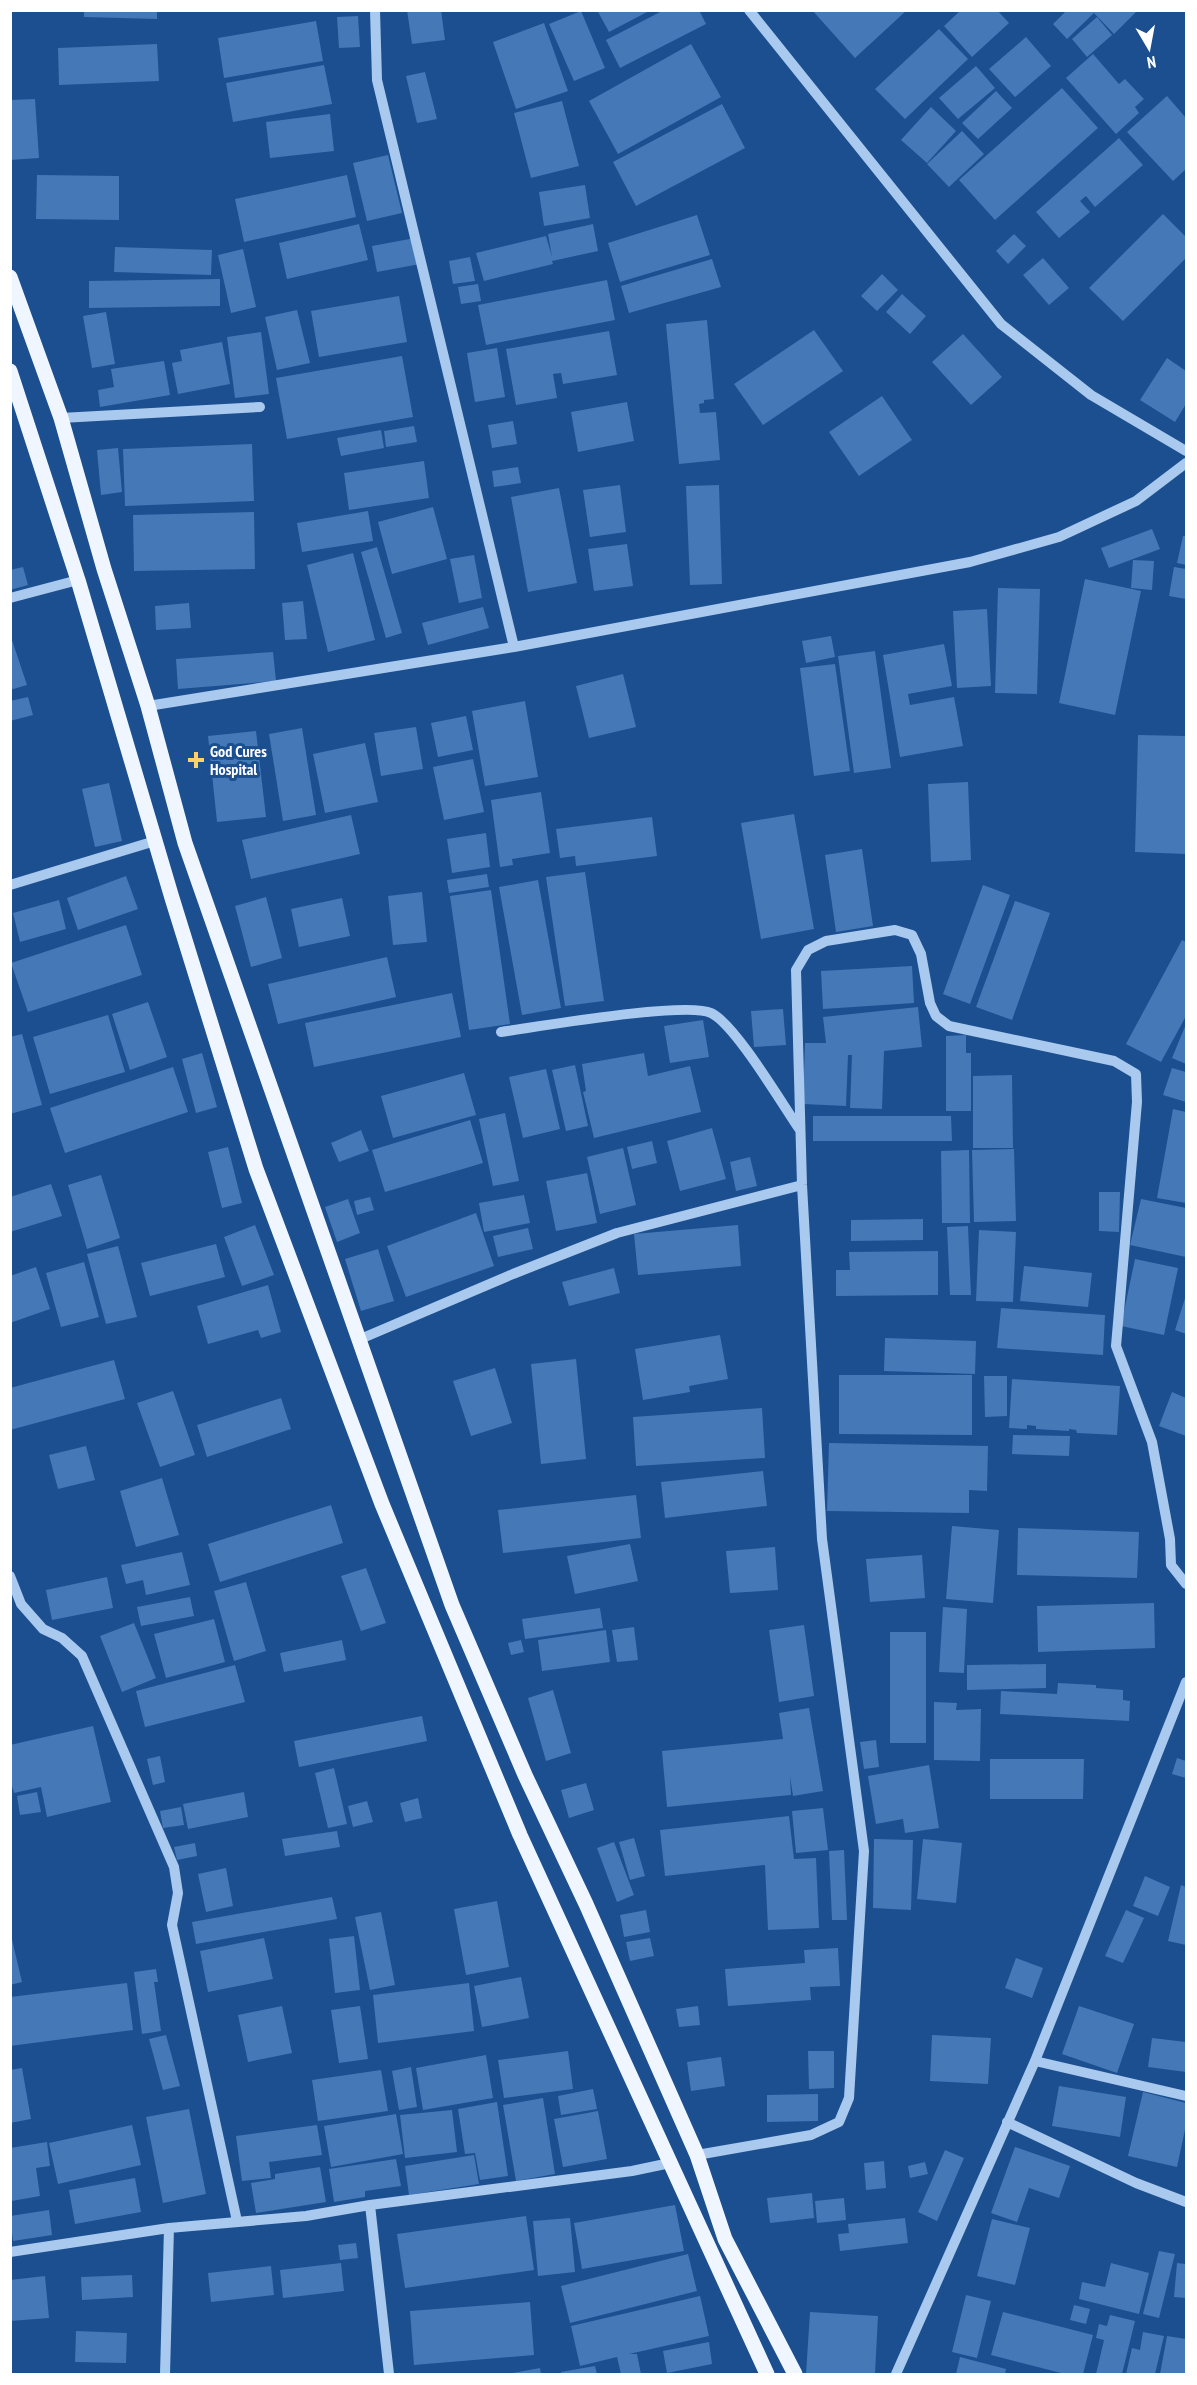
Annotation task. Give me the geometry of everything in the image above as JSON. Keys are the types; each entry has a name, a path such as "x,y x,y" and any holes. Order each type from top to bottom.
{"main road":[{"path":"10,277 61,418 104,569 148,706 185,843 452,1605 525,1775 586,1904 697,2155 725,2239 795,2374"},
{"path":"10,371 78,579 155,841 256,1169 382,1504 520,1835 767,2374"}],"street":[{"path":"375,10 377,80 514,647"},
{"path":"749,10 1001,324 1091,395 1186,452"},
{"path":"61,418 260,407"},
{"path":"148,706 514,647 970,562 1059,537 1136,501 1186,463"},
{"path":"10,598 78,579"},
{"path":"10,885 155,841"},
{"path":"697,2155 812,2135 839,2122 849,2098 864,1851 822,1539 802,1185 796,970 808,950 826,941 895,930 912,935 921,954 930,1003 936,1016 949,1026 1114,1061 1136,1074 1137,1102 1116,1347 1152,1442 1170,1539 1171,1565 1186,1584"},
{"path":"501,1032 676,1009 710,1012 730,1028 800,1131"},
{"path":"358,1340 617,1233 802,1185"},
{"path":"10,1576 21,1604 43,1629 62,1638 82,1656 174,1867 178,1893 172,1925 237,2221"},
{"path":"896,2374 1035,2061 1186,1682"},
{"path":"1035,2061 1186,2096"},
{"path":"1007,2122 1136,2183 1186,2202"},
{"path":"10,2252 169,2228 306,2216 370,2205 632,2171 670,2163"},
{"path":"370,2205 389,2374"},
{"path":"165,2374 169,2228"}],"building":[{"path":"84,10 157,10 157,19 84,17"},
{"path":"407,10 441,10 445,40 412,44"},
{"path":"597,10 651,10 609,32"},
{"path":"664,10 699,10 706,24 620,68 606,40"},
{"path":"812,10 907,10 855,58"},
{"path":"961,10 997,10 1009,23 972,57 944,26"},
{"path":"1067,10 1138,10 1114,34 1094,13 1067,39 1053,24"},
{"path":"581,11 605,68 574,81 549,24"},
{"path":"358,16 360,47 339,48 337,17"},
{"path":"1097,17 1112,35 1087,57 1072,39"},
{"path":"316,21 323,61 224,78 218,38"},
{"path":"544,23 568,91 516,109 493,42"},
{"path":"939,29 968,59 905,119 875,89"},
{"path":"1026,37 1051,66 1015,97 989,69"},
{"path":"157,44 159,81 59,85 58,48"},
{"path":"691,44 721,97 618,154 589,101"},
{"path":"1093,54 1119,84 1125,79 1144,99 1135,107 1139,113 1116,134 1066,78"},
{"path":"324,65 332,104 233,122 226,83"},
{"path":"976,66 995,88 958,119 939,98"},
{"path":"425,72 437,119 417,123 406,76"},
{"path":"1062,88 1098,128 995,220 959,180"},
{"path":"996,91 1012,108 978,139 962,123"},
{"path":"1167,96 1186,118 1186,169 1173,181 1127,132"},
{"path":"35,99 39,158 10,160 10,100"},
{"path":"562,101 579,166 531,178 514,113"},
{"path":"722,104 745,148 636,206 613,162"},
{"path":"931,107 956,131 927,163 901,140"},
{"path":"330,114 334,151 270,158 266,122"},
{"path":"962,131 984,154 949,187 927,164"},
{"path":"1119,138 1143,165 1095,207 1086,196 1080,201 1090,212 1059,238 1036,212"},
{"path":"388,155 402,213 367,221 353,163"},
{"path":"37,175 119,176 119,220 36,219"},
{"path":"347,175 356,217 244,242 235,199"},
{"path":"585,185 590,218 544,226 539,192"},
{"path":"1163,214 1186,237 1186,258 1123,321 1089,288"},
{"path":"697,215 710,255 620,282 608,243"},
{"path":"359,224 368,260 287,279 279,243"},
{"path":"593,224 598,251 552,261 553,264 484,281 476,253 546,236 552,257 548,234"},
{"path":"1014,234 1026,246 1008,264 996,251"},
{"path":"415,238 420,264 377,272 372,246"},
{"path":"115,247 212,250 211,275 114,272"},
{"path":"243,249 256,307 231,313 218,255"},
{"path":"470,257 475,281 453,284 449,261"},
{"path":"1043,258 1069,288 1049,305 1023,275"},
{"path":"712,259 721,287 629,313 621,286"},
{"path":"882,274 898,290 877,311 861,296"},
{"path":"220,279 220,306 89,308 89,281"},
{"path":"607,280 615,320 486,345 478,305"},
{"path":"478,284 481,301 461,304 458,287"},
{"path":"902,294 926,316 910,334 886,312"},
{"path":"399,296 407,342 319,357 311,311"},
{"path":"297,310 310,363 277,370 265,317"},
{"path":"106,312 115,364 92,368 83,316"},
{"path":"707,320 714,399 704,400 704,403 699,404 700,413 716,412 720,460 679,464 666,324"},
{"path":"814,330 843,371 763,425 734,384"},
{"path":"609,331 617,375 563,384 561,373 553,374 557,398 516,405 506,349"},
{"path":"261,332 269,394 235,398 227,337"},
{"path":"963,334 1002,377 971,405 932,362"},
{"path":"222,342 230,384 178,394 172,363 182,361 180,350"},
{"path":"497,348 505,397 475,402 467,353"},
{"path":"402,356 413,417 287,439 276,378"},
{"path":"1167,358 1186,371 1186,404 1175,422 1140,400"},
{"path":"164,361 170,395 100,407 98,390 114,387 111,369"},
{"path":"882,396 912,440 859,476 829,432"},
{"path":"627,402 634,441 578,452 571,412"},
{"path":"513,421 517,444 492,448 488,425"},
{"path":"414,426 417,442 386,447 384,431"},
{"path":"381,430 384,448 341,456 337,438"},
{"path":"252,444 254,501 125,506 123,449"},
{"path":"118,448 122,492 101,495 97,450"},
{"path":"424,461 429,498 349,510 344,473"},
{"path":"518,467 521,483 494,487 492,471"},
{"path":"620,485 626,532 590,537 583,490"},
{"path":"719,485 722,584 690,585 686,486"},
{"path":"559,488 577,583 528,592 511,497"},
{"path":"433,507 447,559 392,574 378,522"},
{"path":"368,511 373,541 302,552 297,523"},
{"path":"254,512 255,569 134,571 133,515"},
{"path":"1152,529 1160,549 1109,568 1101,548"},
{"path":"1183,536 1186,536 1186,565 1177,563"},
{"path":"627,544 633,586 594,591 588,549"},
{"path":"377,547 402,633 386,638 361,552"},
{"path":"353,553 375,640 328,652 307,565"},
{"path":"474,555 482,598 459,603 450,559"},
{"path":"1133,560 1154,561 1152,590 1131,588"},
{"path":"23,567 28,585 10,590 10,570"},
{"path":"1174,567 1186,569 1186,599 1169,596"},
{"path":"1085,579 1141,591 1115,715 1059,703"},
{"path":"998,588 1040,589 1037,694 995,693"},
{"path":"303,601 307,639 285,640 282,603"},
{"path":"189,603 191,628 156,630 155,606"},
{"path":"483,607 489,628 428,645 422,623"},
{"path":"987,609 991,686 957,688 953,611"},
{"path":"10,634 27,685 10,690"},
{"path":"831,636 835,657 806,663 802,641"},
{"path":"944,644 952,686 908,694 910,705 954,697 963,746 900,757 883,655"},
{"path":"875,651 891,768 854,773 838,656"},
{"path":"273,652 276,681 178,689 176,659"},
{"path":"835,664 850,771 814,776 800,668"},
{"path":"623,674 636,727 589,738 576,686"},
{"path":"28,697 33,715 10,721 10,701"},
{"path":"525,701 538,777 485,786 472,711"},
{"path":"466,716 473,750 438,757 431,723"},
{"path":"416,727 423,769 381,776 374,733"},
{"path":"302,728 316,815 283,821 269,734"},
{"path":"256,731 266,817 217,822 208,736"},
{"path":"1138,735 1186,736 1186,854 1135,852"},
{"path":"365,743 378,802 325,813 313,754"},
{"path":"473,759 484,812 444,820 433,767"},
{"path":"968,782 971,860 931,862 928,784"},
{"path":"109,783 122,841 95,847 82,789"},
{"path":"541,792 550,853 512,859 513,865 500,867 491,800"},
{"path":"794,814 814,929 761,939 741,823"},
{"path":"351,815 360,854 251,879 242,840"},
{"path":"652,817 657,856 576,866 575,856 560,858 556,829"},
{"path":"486,833 490,867 452,873 447,839"},
{"path":"862,849 873,926 836,932 825,855"},
{"path":"585,872 604,1001 565,1006 546,877"},
{"path":"487,874 489,887 449,893 447,880"},
{"path":"126,876 138,909 78,930 67,898"},
{"path":"538,880 561,1008 522,1015 499,887"},
{"path":"983,885 1010,895 970,1004 943,994"},
{"path":"491,890 510,1024 469,1030 450,896"},
{"path":"422,892 427,942 393,945 388,896"},
{"path":"266,897 282,958 251,967 235,906"},
{"path":"342,898 350,936 299,947 291,909"},
{"path":"59,900 66,929 20,942 13,913"},
{"path":"1015,901 1050,913 1012,1020 976,1007"},
{"path":"126,925 142,975 28,1012 11,963"},
{"path":"1182,940 1186,942 1186,1016 1161,1062 1126,1044"},
{"path":"387,957 396,997 278,1024 268,984"},
{"path":"912,966 914,1003 823,1009 821,971"},
{"path":"452,993 461,1037 314,1067 305,1023"},
{"path":"148,1002 167,1057 130,1070 112,1014"},
{"path":"918,1007 922,1047 884,1051 882,1109 850,1108 852,1055 848,1055 846,1106 803,1104 805,1043 826,1043 823,1017"},
{"path":"783,1009 786,1045 754,1047 751,1011"},
{"path":"108,1015 125,1072 50,1094 33,1037"},
{"path":"703,1020 709,1057 670,1063 664,1026"},
{"path":"1186,1024 1186,1064 1172,1058"},
{"path":"22,1034 42,1105 10,1114 10,1037"},
{"path":"966,1035 966,1053 971,1053 971,1111 946,1111 946,1036"},
{"path":"202,1053 217,1107 196,1113 182,1059"},
{"path":"644,1053 648,1076 690,1066 701,1112 594,1138 583,1092 586,1091 582,1064"},
{"path":"575,1065 588,1126 566,1131 552,1070"},
{"path":"173,1067 188,1112 65,1153 50,1108"},
{"path":"1172,1068 1186,1072 1186,1102 1163,1095"},
{"path":"546,1069 560,1129 523,1138 509,1077"},
{"path":"464,1073 476,1115 393,1138 381,1096"},
{"path":"1012,1075 1013,1148 973,1148 973,1076"},
{"path":"1173,1109 1186,1112 1186,1203 1157,1198"},
{"path":"505,1113 519,1181 493,1186 479,1119"},
{"path":"813,1116 951,1116 952,1141 813,1141"},
{"path":"470,1120 483,1163 385,1192 372,1150"},
{"path":"712,1128 726,1179 680,1191 667,1141"},
{"path":"361,1130 369,1151 339,1162 331,1143"},
{"path":"652,1141 657,1163 632,1169 627,1147"},
{"path":"228,1147 242,1203 222,1208 208,1152"},
{"path":"623,1148 636,1205 600,1214 587,1157"},
{"path":"1014,1149 1016,1221 974,1222 972,1150"},
{"path":"969,1150 970,1223 942,1223 941,1151"},
{"path":"750,1157 757,1186 736,1191 730,1162"},
{"path":"587,1173 597,1223 556,1231 546,1181"},
{"path":"101,1175 120,1238 87,1249 68,1185"},
{"path":"51,1184 62,1216 10,1232 10,1197"},
{"path":"1099,1192 1120,1192 1119,1232 1099,1231"},
{"path":"524,1195 530,1223 484,1232 479,1203"},
{"path":"370,1197 374,1210 357,1215 354,1201"},
{"path":"348,1199 360,1233 337,1242 325,1207"},
{"path":"1141,1199 1186,1208 1186,1257 1130,1245"},
{"path":"476,1213 494,1266 406,1297 387,1246"},
{"path":"923,1219 923,1240 851,1241 851,1220"},
{"path":"255,1225 274,1275 242,1286 224,1237"},
{"path":"738,1225 741,1266 638,1275 634,1234"},
{"path":"968,1226 971,1295 950,1295 947,1227"},
{"path":"528,1228 533,1249 498,1257 493,1236"},
{"path":"979,1230 1016,1232 1013,1302 976,1301"},
{"path":"216,1244 225,1277 150,1296 141,1263"},
{"path":"118,1246 137,1317 106,1324 87,1254"},
{"path":"378,1249 394,1301 361,1311 345,1259"},
{"path":"938,1251 938,1295 836,1296 836,1270 850,1270 849,1252"},
{"path":"1135,1259 1178,1268 1164,1335 1121,1326"},
{"path":"84,1262 99,1317 61,1327 46,1273"},
{"path":"1024,1266 1092,1273 1088,1307 1020,1301"},
{"path":"36,1267 50,1309 10,1323 10,1276"},
{"path":"614,1268 620,1293 569,1306 562,1282"},
{"path":"268,1285 281,1332 261,1338 258,1330 208,1344 197,1306"},
{"path":"1186,1295 1186,1334 1175,1330"},
{"path":"1001,1308 1105,1315 1103,1355 997,1348"},
{"path":"720,1335 728,1379 689,1386 690,1392 643,1400 635,1349"},
{"path":"885,1338 976,1341 975,1374 884,1371"},
{"path":"576,1359 586,1459 541,1464 531,1364"},
{"path":"114,1360 125,1399 10,1430 10,1388"},
{"path":"495,1368 512,1423 471,1436 453,1381"},
{"path":"839,1375 972,1375 972,1435 839,1434"},
{"path":"984,1376 1007,1376 1007,1416 985,1417"},
{"path":"1012,1379 1120,1386 1117,1435 1077,1433 1076,1430 1069,1429 1069,1431 1036,1429 1036,1426 1027,1425 1027,1429 1009,1428"},
{"path":"173,1391 195,1455 160,1467 137,1403"},
{"path":"1172,1392 1186,1398 1186,1436 1159,1426"},
{"path":"281,1398 291,1429 207,1457 197,1425"},
{"path":"762,1408 765,1458 636,1466 633,1417"},
{"path":"1013,1435 1070,1436 1069,1456 1012,1454"},
{"path":"829,1443 988,1446 987,1491 969,1490 969,1513 827,1511"},
{"path":"86,1446 95,1480 58,1489 49,1455"},
{"path":"763,1471 767,1506 665,1518 661,1482"},
{"path":"162,1478 179,1535 136,1547 120,1491"},
{"path":"636,1495 641,1538 503,1553 498,1510"},
{"path":"331,1505 343,1543 220,1582 208,1544"},
{"path":"952,1526 999,1530 993,1603 946,1599"},
{"path":"1018,1528 1139,1532 1137,1578 1017,1575"},
{"path":"630,1544 638,1581 575,1594 567,1556"},
{"path":"775,1547 778,1590 730,1593 726,1551"},
{"path":"182,1552 190,1585 146,1595 143,1580 126,1584 121,1565"},
{"path":"922,1555 925,1598 870,1602 866,1559"},
{"path":"366,1568 386,1623 361,1631 341,1576"},
{"path":"107,1577 113,1608 52,1620 46,1590"},
{"path":"246,1582 266,1651 234,1661 214,1591"},
{"path":"190,1597 194,1616 141,1626 137,1607"},
{"path":"1154,1603 1155,1648 1038,1652 1037,1606"},
{"path":"943,1607 967,1609 964,1673 939,1672"},
{"path":"600,1608 603,1628 525,1639 522,1619"},
{"path":"214,1619 225,1662 166,1678 154,1634"},
{"path":"134,1623 156,1678 122,1692 100,1636"},
{"path":"804,1625 814,1696 779,1702 769,1630"},
{"path":"634,1627 638,1660 617,1662 612,1630"},
{"path":"606,1630 610,1662 542,1671 538,1640"},
{"path":"890,1632 926,1632 926,1743 890,1743"},
{"path":"342,1640 346,1660 284,1672 280,1653"},
{"path":"521,1640 524,1652 511,1655 508,1643"},
{"path":"1046,1664 1046,1688 967,1690 967,1665"},
{"path":"235,1665 245,1702 145,1727 136,1691"},
{"path":"1058,1683 1096,1685 1096,1688 1123,1690 1123,1700 1130,1701 1129,1721 1000,1714 1001,1691 1057,1694"},
{"path":"553,1690 571,1753 546,1761 528,1698"},
{"path":"934,1702 957,1703 956,1710 981,1709 980,1761 934,1760"},
{"path":"809,1708 823,1791 793,1796 790,1776 791,1795 667,1807 662,1751 783,1739 779,1713"},
{"path":"422,1716 427,1741 299,1767 294,1741"},
{"path":"93,1726 111,1802 47,1817 41,1787 14,1793 10,1779 10,1745"},
{"path":"876,1740 879,1767 864,1769 860,1742"},
{"path":"160,1756 165,1782 153,1785 147,1759"},
{"path":"1177,1758 1186,1761 1186,1778 1172,1774"},
{"path":"990,1759 1084,1759 1083,1799 990,1799"},
{"path":"929,1765 939,1828 905,1833 903,1819 876,1824 868,1776"},
{"path":"334,1768 347,1824 328,1828 315,1773"},
{"path":"586,1783 594,1810 569,1818 561,1790"},
{"path":"37,1792 41,1812 20,1815 17,1796"},
{"path":"244,1792 248,1817 188,1829 183,1804"},
{"path":"418,1798 422,1818 405,1822 400,1803"},
{"path":"367,1801 373,1822 353,1827 348,1806"},
{"path":"181,1807 184,1825 163,1828 160,1811"},
{"path":"823,1808 828,1850 796,1853 792,1811"},
{"path":"789,1816 794,1859 816,1858 819,1928 768,1930 765,1865 665,1876 660,1830"},
{"path":"337,1831 340,1847 285,1856 282,1839"},
{"path":"634,1838 645,1876 630,1880 619,1842"},
{"path":"874,1839 913,1840 911,1910 873,1908"},
{"path":"923,1839 962,1843 956,1903 917,1899"},
{"path":"614,1842 634,1895 617,1902 597,1848"},
{"path":"195,1843 197,1856 177,1860 174,1847"},
{"path":"844,1850 847,1920 832,1920 829,1851"},
{"path":"226,1868 233,1906 206,1912 198,1874"},
{"path":"1145,1876 1170,1887 1158,1916 1133,1906"},
{"path":"1181,1885 1186,1887 1186,1945 1168,1941"},
{"path":"332,1897 337,1919 196,1944 192,1922"},
{"path":"497,1901 509,1967 466,1975 454,1909"},
{"path":"646,1910 650,1932 624,1937 620,1915"},
{"path":"1126,1910 1144,1918 1123,1963 1105,1956"},
{"path":"381,1912 395,1985 370,1990 355,1917"},
{"path":"10,1931 22,1982 10,1985"},
{"path":"354,1936 360,1990 335,1993 329,1939"},
{"path":"264,1938 273,1979 208,1992 200,1951"},
{"path":"650,1938 654,1956 630,1961 626,1942"},
{"path":"838,1948 840,1986 810,1987 811,2000 728,2006 725,1969 805,1963 804,1950"},
{"path":"1016,1958 1043,1968 1032,1998 1005,1988"},
{"path":"156,1969 158,1982 154,1982 161,2031 142,2034 134,1972"},
{"path":"521,1977 529,2018 482,2027 474,1986"},
{"path":"127,1983 133,2030 10,2046 10,1997"},
{"path":"469,1983 474,2031 378,2043 373,1995"},
{"path":"282,2006 292,2053 248,2062 238,2015"},
{"path":"360,2006 368,2059 339,2063 331,2010"},
{"path":"698,2006 700,2025 679,2027 676,2009"},
{"path":"1079,2006 1134,2024 1117,2073 1062,2054"},
{"path":"166,2035 180,2086 163,2090 149,2039"},
{"path":"932,2035 991,2038 988,2084 930,2081"},
{"path":"1152,2038 1186,2042 1186,2072 1148,2067"},
{"path":"568,2051 573,2089 504,2098 498,2060"},
{"path":"808,2051 834,2051 834,2088 809,2089"},
{"path":"486,2055 493,2098 423,2110 416,2068"},
{"path":"721,2057 725,2086 691,2091 687,2062"},
{"path":"411,2067 417,2107 399,2110 392,2071"},
{"path":"22,2068 31,2119 10,2123 10,2070"},
{"path":"381,2070 388,2111 318,2121 312,2080"},
{"path":"1059,2086 1126,2097 1120,2137 1052,2126"},
{"path":"593,2089 597,2109 561,2115 558,2096"},
{"path":"1143,2092 1186,2103 1186,2125 1177,2167 1128,2156"},
{"path":"818,2094 818,2121 767,2122 767,2095"},
{"path":"543,2098 555,2174 516,2181 503,2105"},
{"path":"497,2102 508,2176 480,2180 475,2153 465,2154 458,2109"},
{"path":"189,2109 206,2194 163,2203 146,2117"},
{"path":"452,2110 457,2152 405,2158 400,2115"},
{"path":"598,2111 607,2159 563,2167 554,2119"},
{"path":"396,2114 403,2154 331,2167 324,2126"},
{"path":"132,2125 141,2165 58,2184 49,2143"},
{"path":"317,2125 322,2155 269,2162 271,2178 242,2181 236,2136"},
{"path":"47,2142 50,2166 36,2168 40,2196 12,2201 10,2148"},
{"path":"1015,2147 1070,2166 1059,2198 1029,2188 1017,2222 991,2213"},
{"path":"945,2150 964,2158 937,2221 918,2212"},
{"path":"474,2155 479,2184 409,2195 405,2166"},
{"path":"396,2159 401,2186 365,2191 365,2197 334,2202 329,2169"},
{"path":"884,2161 886,2188 866,2190 864,2163"},
{"path":"925,2162 928,2174 910,2178 908,2166"},
{"path":"320,2167 326,2202 256,2213 251,2183 275,2179 275,2174"},
{"path":"135,2178 141,2212 75,2224 69,2190"},
{"path":"812,2193 814,2218 770,2223 767,2198"},
{"path":"844,2198 846,2220 817,2223 815,2201"},
{"path":"675,2205 684,2251 582,2269 574,2223"},
{"path":"49,2210 52,2235 13,2241 10,2216"},
{"path":"526,2216 534,2270 405,2288 397,2234"},
{"path":"570,2218 575,2272 538,2276 533,2221"},
{"path":"905,2218 908,2243 840,2251 838,2234 849,2233 848,2224"},
{"path":"992,2219 1030,2228 1015,2285 977,2276"},
{"path":"356,2243 358,2258 340,2260 338,2245"},
{"path":"1159,2251 1175,2254 1159,2318 1143,2314"},
{"path":"688,2254 697,2291 570,2323 561,2286"},
{"path":"341,2263 344,2291 283,2298 280,2270"},
{"path":"1111,2263 1149,2273 1139,2314 1079,2299 1082,2282 1105,2287"},
{"path":"1177,2263 1186,2264 1186,2298 1174,2297"},
{"path":"271,2266 274,2295 211,2302 208,2273"},
{"path":"132,2275 133,2297 82,2300 81,2277"},
{"path":"45,2276 49,2318 10,2321 10,2280"},
{"path":"966,2295 991,2301 977,2358 952,2352"},
{"path":"700,2296 709,2336 629,2354 637,2354 641,2374 621,2374 617,2357 580,2366 571,2326"},
{"path":"530,2302 534,2355 414,2365 410,2311"},
{"path":"1074,2305 1090,2309 1086,2324 1070,2320"},
{"path":"810,2312 878,2316 875,2374 806,2374"},
{"path":"1003,2312 1093,2335 1083,2374 1065,2374 991,2355"},
{"path":"1110,2315 1135,2321 1122,2374 1096,2374 1104,2340 1096,2338 1099,2324 1107,2326"},
{"path":"76,2331 127,2333 126,2363 75,2362"},
{"path":"1143,2332 1164,2336 1155,2374 1126,2374 1132,2348 1140,2350"},
{"path":"1167,2336 1186,2339 1186,2374 1160,2374"},
{"path":"709,2342 712,2364 667,2373 663,2351"},
{"path":"960,2357 1006,2369 1005,2374 956,2374"},
{"path":"595,2366 597,2374 561,2374 561,2372"},
{"path":"540,2368 541,2374 513,2374 513,2373"}],"place":[{"name":"God Cures Hospital","path":"196,760"}]}
